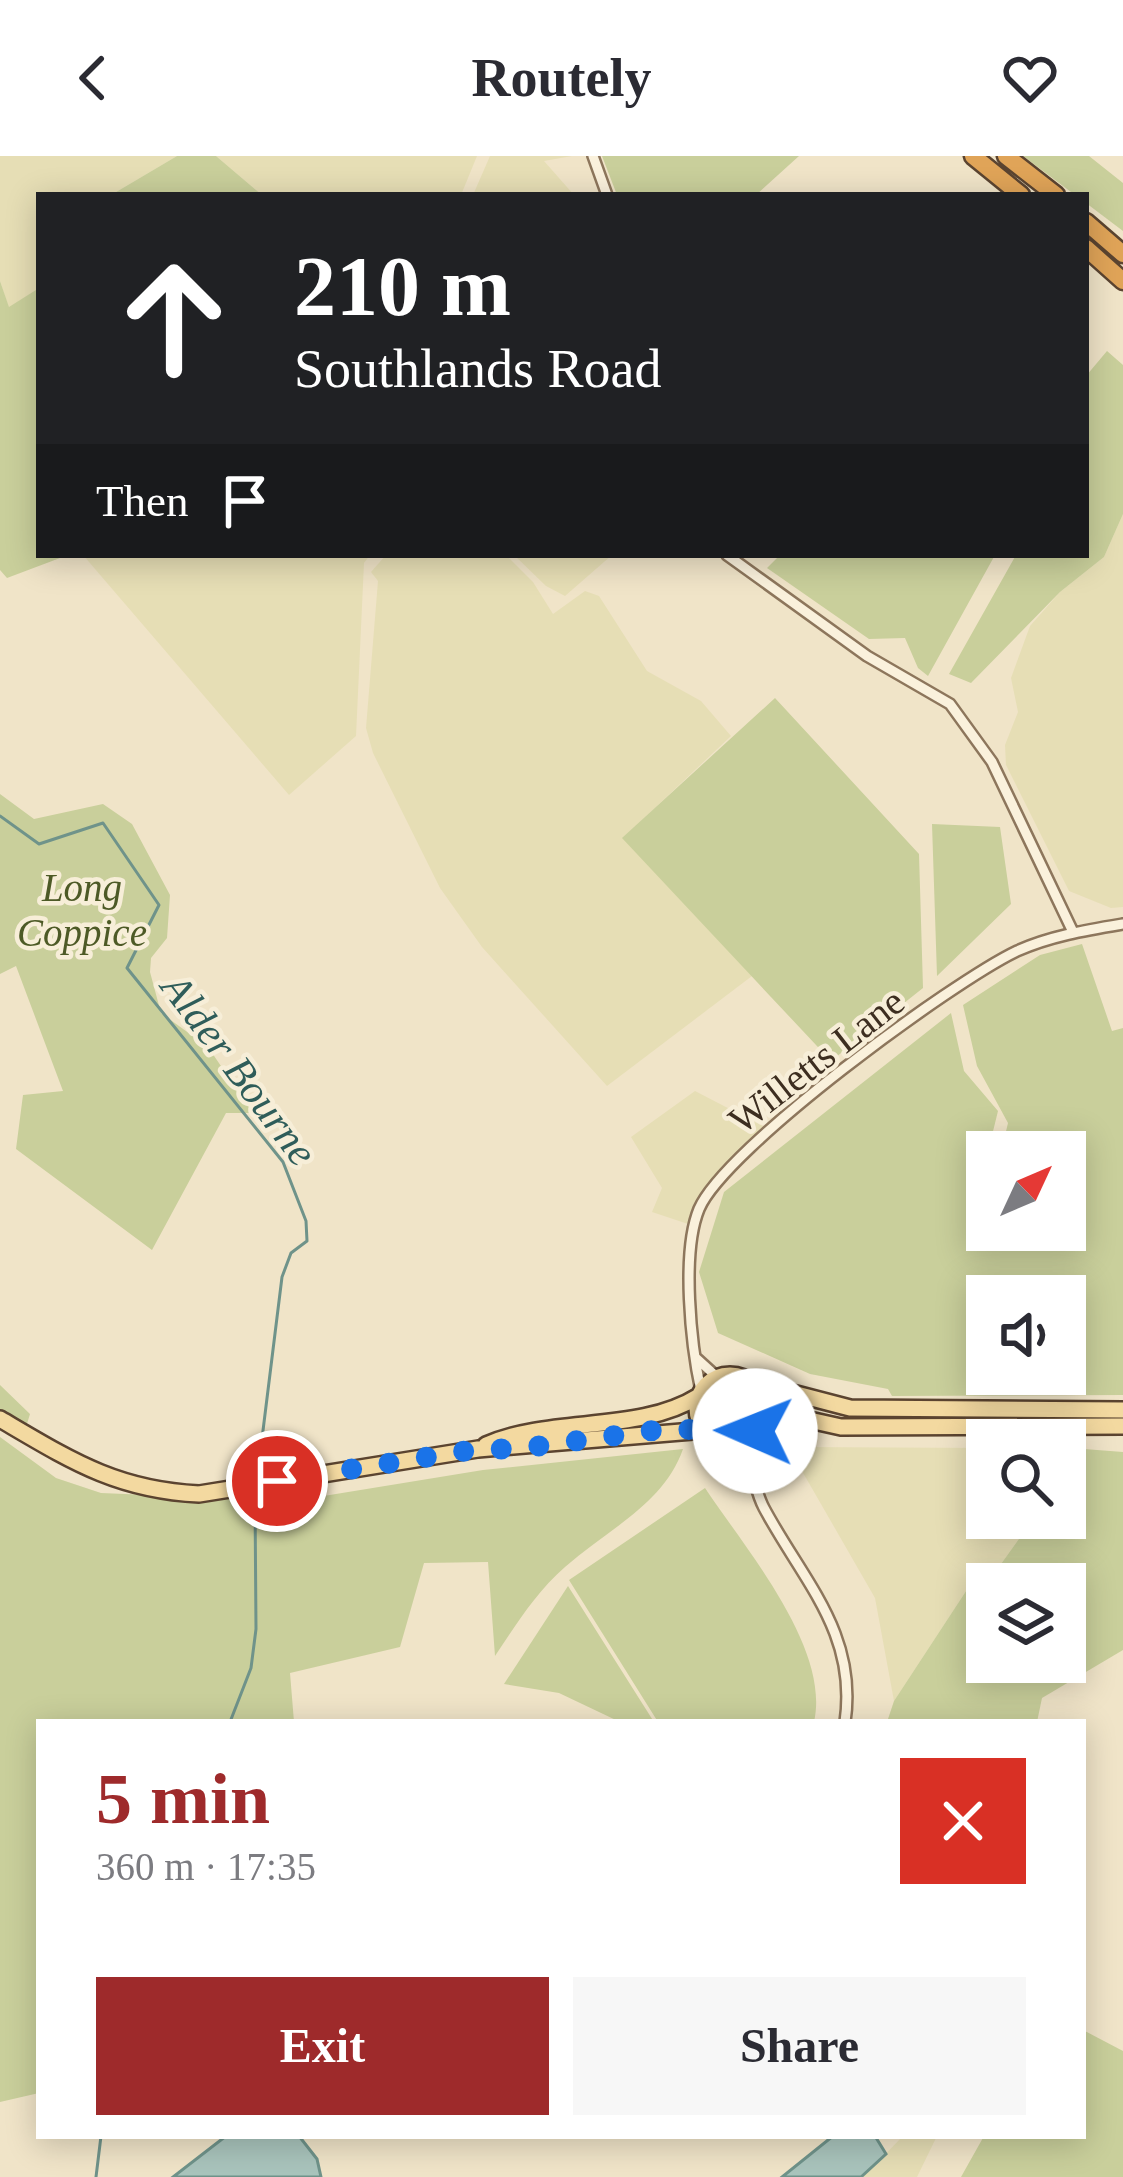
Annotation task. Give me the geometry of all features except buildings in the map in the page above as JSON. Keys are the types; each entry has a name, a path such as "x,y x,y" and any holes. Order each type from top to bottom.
{"highway":[{"path":"973,156 1017,192"},
{"path":"1006,156 1052,192"},
{"path":"1089,224 1123,254"},
{"path":"1089,251 1123,281"}],"main road":[{"path":"478,1449 511,1434 670,1411 700,1394 717,1377 736,1375 754,1384 850,1408 1123,1411"},
{"path":"754,1384 764,1402 758,1426"},
{"path":"700,1394 698,1414 705,1430"},
{"path":"0,1420 96,1475 153,1492 200,1494 478,1449 705,1430 734,1441 787,1415 841,1427 1123,1426"}],"street":[{"path":"592,156 606,192"},
{"path":"731,558 867,656 950,704 992,763 1073,932"},
{"name":"Willetts Lane","path":"700,1394 695,1357 694,1226 725,1171 869,1047 1016,952 1073,932 1123,924"},
{"path":"695,1357 717,1377"},
{"path":"750,1465 758,1426"},
{"path":"734,1441 750,1465 764,1508 821,1596 843,1644 845,1719"}],"shaded area":[{"path":"0,156 177,156 116,192 36,192 36,290 9,308 0,281"},
{"path":"216,156 477,156 462,192 258,192"},
{"path":"490,156 572,156 544,161 571,192 474,192"},
{"path":"1123,514 1123,907 1111,908 1069,891 1006,765 1005,745 1018,712 1011,678 1030,626 1060,592 1104,557"},
{"path":"86,558 368,558 356,736 289,795"},
{"path":"383,558 509,558 533,582 553,614 585,591 599,596 647,671 701,701 731,736 623,838 752,976 607,1086 482,947 440,888 373,753 366,728 378,581 371,572"},
{"path":"517,558 609,558 565,596 546,586"},
{"path":"695,1091 772,1131 725,1171 694,1226 652,1212 662,1188 631,1137"},
{"path":"795,1447 966,1448 966,1539 1019,1539 1002,1563 966,1563 966,1591 894,1701 875,1598 802,1471"},
{"path":"900,2139 936,2139 917,2177 863,2177"}],"green space":[{"path":"177,156 216,156 258,192 116,192"},
{"path":"602,156 799,156 759,192 616,192"},
{"path":"1023,156 1089,156 1123,183 1123,231 1089,205 1089,192 1071,192"},
{"path":"0,281 9,307 36,290 36,558 60,558 7,578 0,570"},
{"path":"1107,351 1123,365 1123,514 1104,557 1060,592 971,683 949,674 1014,558 1089,558 1089,372"},
{"path":"777,558 993,558 928,676 918,668 905,638 869,639 767,568"},
{"path":"775,698 919,854 923,988 831,1061 622,838"},
{"name":"Long Coppice","path":"0,794 34,819 103,804 132,824 170,895 167,938 151,958 161,1013 208,1047 253,1113 226,1113 152,1250 16,1149 23,1095 63,1091 16,966 0,974"},
{"path":"932,824 1000,827 1011,904 937,976"},
{"path":"1082,944 1112,1031 1123,1028 1123,1395 892,1396 888,1389 810,1374 718,1333 699,1272 724,1192 951,1013 964,1071 998,1111 993,1131 966,1131 966,1251 1086,1251 1086,1131 1006,1131 1008,1123 977,1066 963,1005 1040,955"},
{"path":"731,1382 750,1389 757,1408 750,1427 731,1434 712,1427 705,1408 712,1389"},
{"path":"0,1385 30,1414 26,1427 0,1412"},
{"path":"0,1437 56,1478 101,1493 293,1501 483,1470 683,1449 663,1485 545,1587 495,1656 488,1562 424,1563 400,1647 290,1673 294,1719 36,1719 36,2094 0,2102"},
{"path":"1086,1449 1123,1452 1123,1650 1086,1672 1086,1563 1002,1563 1019,1539 1086,1539"},
{"path":"705,1488 761,1568 797,1631 816,1693 814,1719 656,1719 569,1580"},
{"path":"568,1586 652,1719 614,1719 559,1693 504,1684"},
{"path":"966,1591 966,1683 1067,1683 1042,1698 1038,1719 888,1719 894,1701"},
{"path":"1086,2032 1123,2051 1123,2177 961,2177 982,2139 1086,2139"}],"water":[{"path":"222,2139 301,2139 317,2159 321,2177 173,2177"},
{"path":"829,2139 877,2139 886,2154 861,2177 782,2177"}],"waterway":[{"name":"Alder Bourne","path":"0,816 39,844 103,823 159,905 127,968 283,1162 306,1221 307,1241 291,1253 282,1277 257,1479"},
{"name":"Alder Bourne","path":"231,1719 251,1668 256,1629 255,1498"},
{"name":"Alder Bourne","path":"96,2177 101,2139"}],"route":[{"path":"277,1481 478,1449 516,1449 685,1427 734,1441 755,1431"}]}
